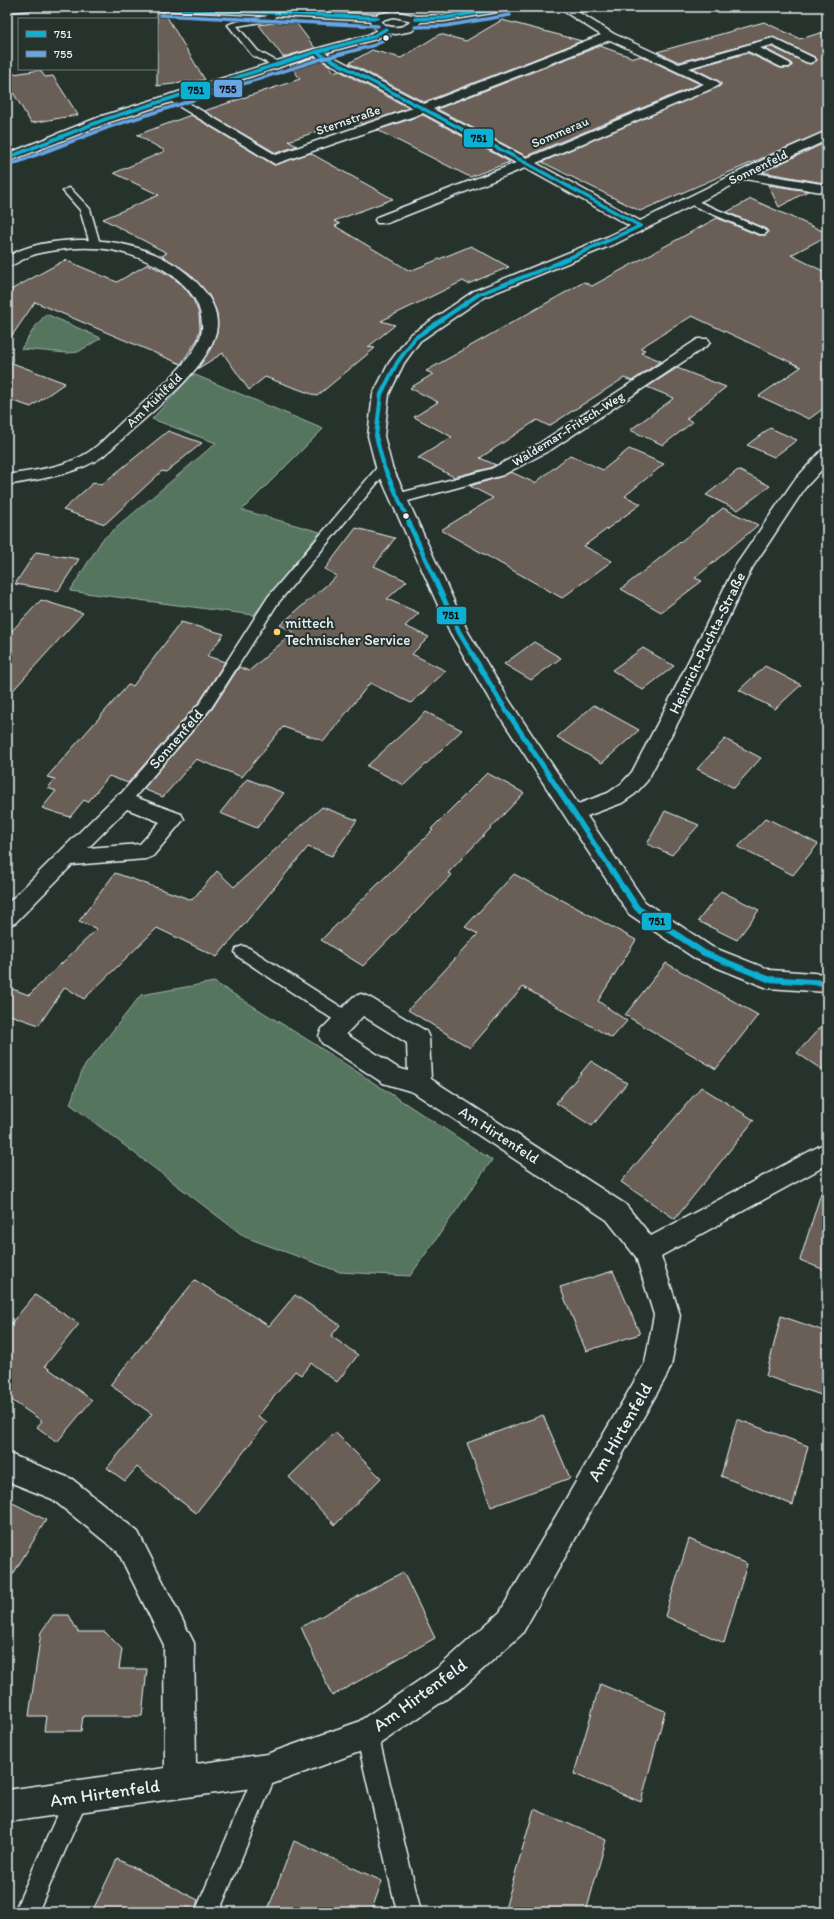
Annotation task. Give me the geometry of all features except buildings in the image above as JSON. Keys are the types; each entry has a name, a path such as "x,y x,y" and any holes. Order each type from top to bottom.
{"street":[{"path":"7,9 30,7"},
{"path":"160,7 273,14 378,18 388,14 401,14 415,19 444,18 509,7"},
{"name":"Sommerau","path":"382,220 526,163 714,84 610,36 562,7"},
{"path":"378,18 375,20 377,26 386,29 400,30 415,25 415,19"},
{"path":"7,158 106,119 316,52 372,37 386,29"},
{"name":"Sternstraße","path":"172,98 275,160 423,109 610,36"},
{"path":"680,67 773,41 810,60"},
{"path":"750,48 785,65"},
{"path":"316,52 526,163 640,226"},
{"name":"Sonnenfeld","path":"827,135 743,174 598,246 479,294 415,338 398,363 381,394 376,436 384,467 400,498 459,632 502,704 637,908 704,953 768,979 827,983"},
{"path":"743,174 827,189"},
{"name":"Am Mühlfeld","path":"7,263 26,253 62,246 95,244 135,252 167,265 199,291 208,309 209,330 200,350 176,382 108,444 86,460 43,473 7,480"},
{"name":"Waldemar-Fritsch-Weg","path":"400,498 497,472 546,446 703,342"},
{"name":"Heinrich-Puchta-Straße","path":"574,813 615,798 628,789 640,776 676,707 743,568 798,485 827,454"},
{"path":"7,917 65,858 124,800 174,818 146,851 65,858"},
{"name":"Am Hirtenfeld","path":"7,1806 267,1770 367,1734 450,1678 510,1623 658,1366 667,1315 647,1251 616,1212 420,1084 391,1076 330,1036 361,1003 418,1038 420,1084"},
{"path":"647,1251 827,1153"},
{"path":"7,1467 62,1489 128,1542 179,1643 180,1783"}],"lane":[{"path":"273,14 270,18 232,25 255,53 277,65"},
{"path":"68,191 85,210 95,244"},
{"path":"690,201 762,232"},
{"name":"Sonnenfeld","path":"124,800 206,705 273,600 384,467"},
{"path":"243,952 346,1019"},
{"path":"367,1734 409,1912"},
{"path":"207,1912 267,1770"},
{"path":"26,1912 77,1796"}],"green space":[{"path":"46,314 101,338 78,352 68,353 21,349 35,327"},
{"path":"193,374 323,429 242,510 320,532 254,615 70,591 102,540 216,443 152,419"},
{"path":"214,982 316,1045 492,1160 410,1276 340,1272 245,1237 70,1104 83,1068 141,995"}],"transit line":[{"name":"751","path":"160,7 378,18"},
{"name":"751","path":"415,19 444,18 509,7"},
{"name":"755","path":"160,15 378,26"},
{"name":"755","path":"415,27 445,26 510,15"},
{"name":"751","path":"7,158 106,119 316,52 372,37 386,29"},
{"name":"755","path":"10,165 109,127 318,60 375,45 390,36"},
{"name":"751","path":"316,52 526,163 640,226"},
{"name":"751","path":"640,226 549,267 479,294 415,338 397,363 381,394 376,436 384,467 459,632 502,704 637,908 704,953 768,979 827,983"}],"place":[{"name":"mittech Technischer Service","path":"277,632"}]}
